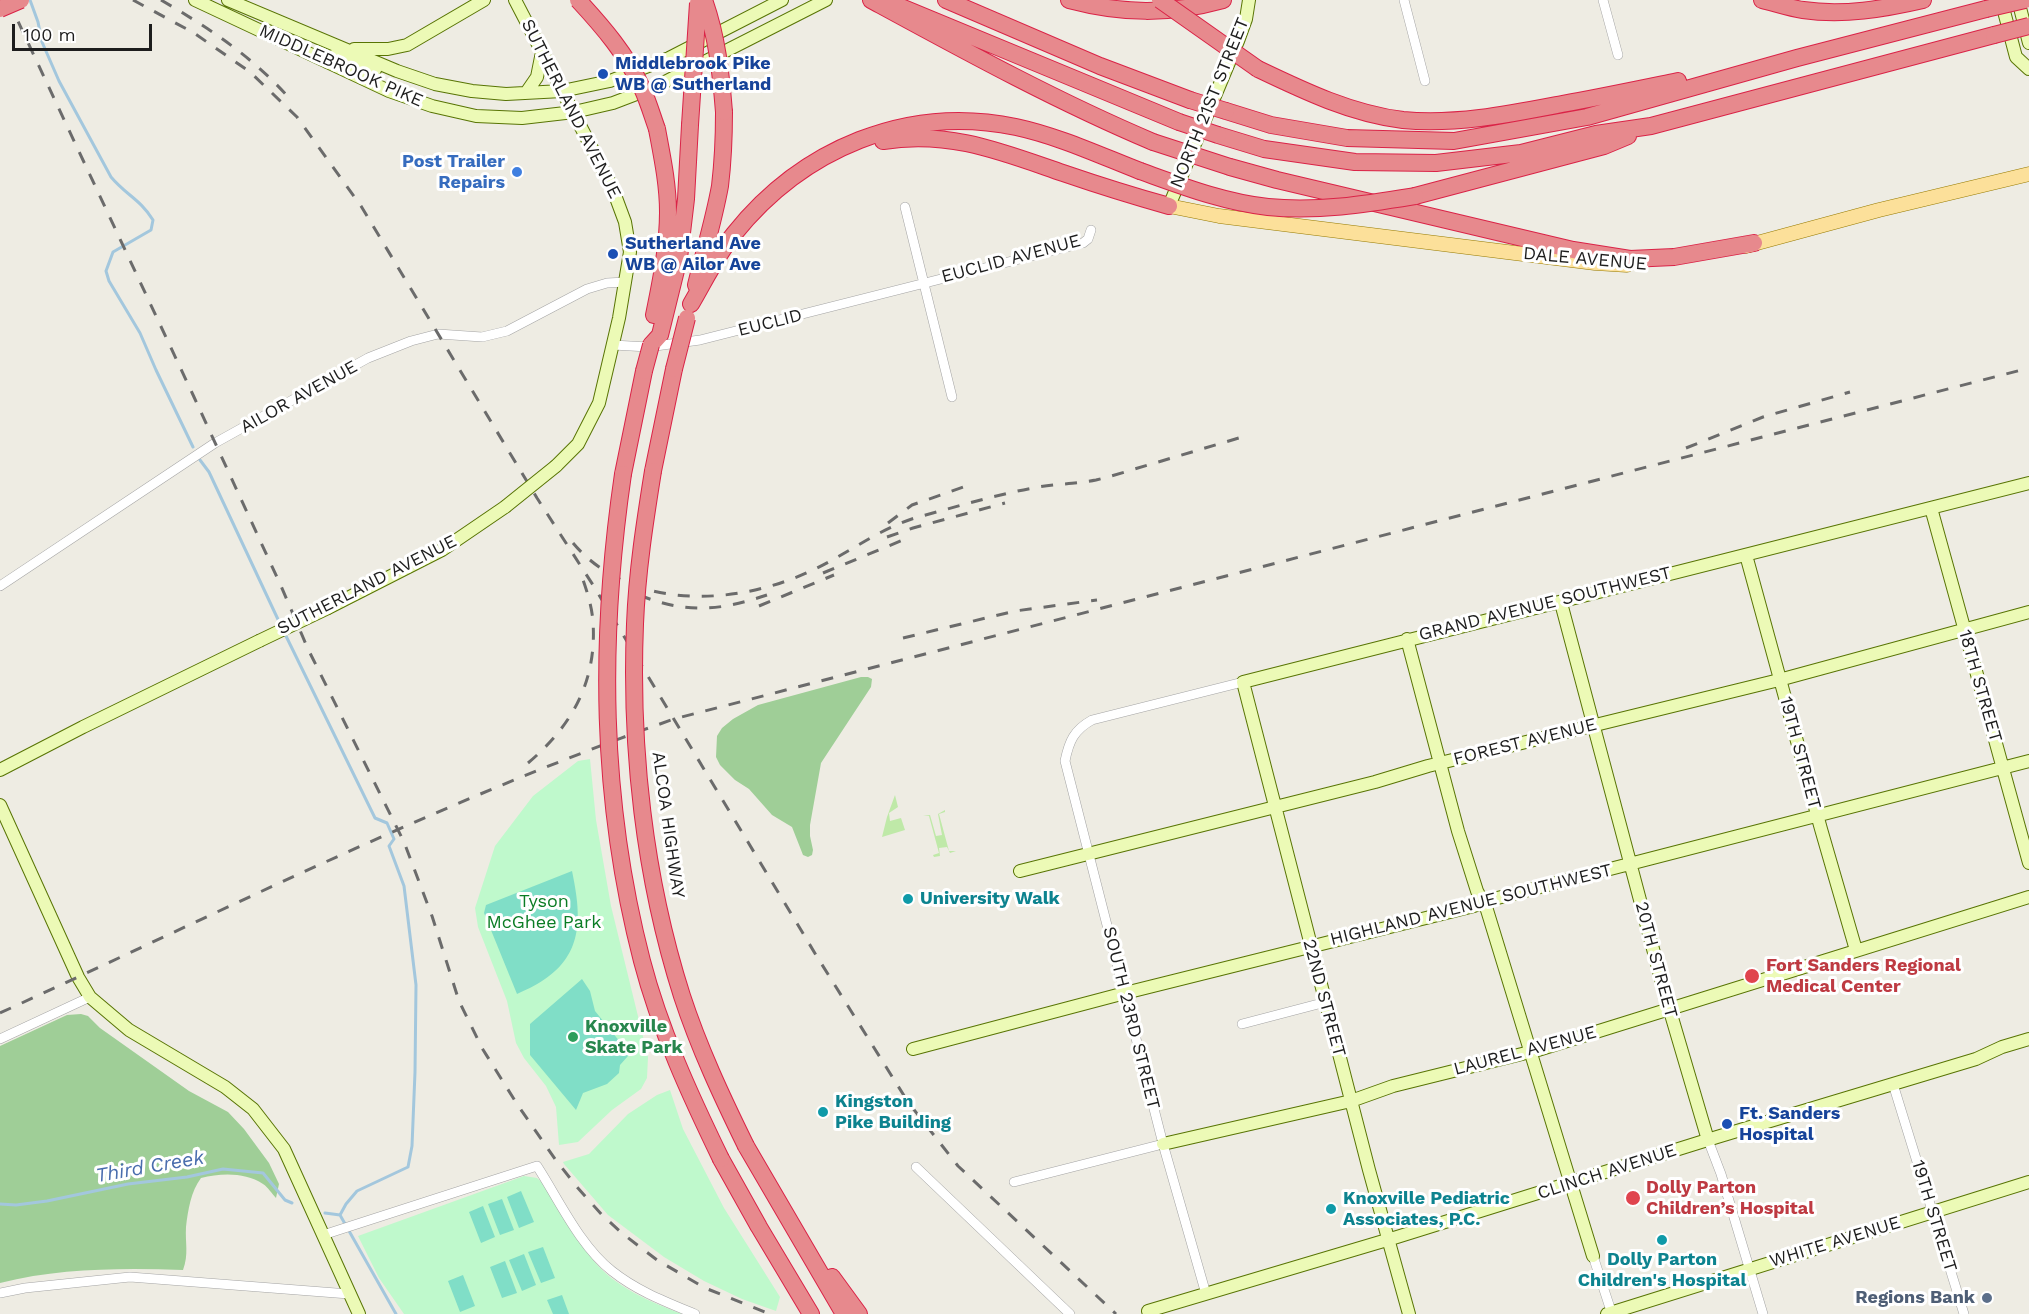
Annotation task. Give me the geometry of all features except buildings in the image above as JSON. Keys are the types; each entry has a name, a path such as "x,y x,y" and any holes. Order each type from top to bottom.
{"highway":[{"path":"0,9 21,0"},
{"path":"578,0 601,24 642,88 657,129 665,174 668,213 659,319 660,335 651,345 644,371 623,474 615,528 607,639 606,695 614,820 621,863 646,973 686,1087 721,1159 811,1314"},
{"path":"871,0 1004,71 1121,129 1152,142 1277,180 1551,245 1630,259 1674,257 1754,243"},
{"path":"884,0 1179,122 1264,149 1355,162 1436,163 1521,153 1596,134 1651,126 2029,26"},
{"path":"946,0 1100,66 1191,100 1271,124 1347,138 1454,141 1587,117 1797,58 2025,0"},
{"path":"1069,0 1103,9 1147,12 1204,5 1223,0"},
{"path":"1160,0 1258,69 1306,93 1350,108 1403,120 1446,121 1512,114 1797,58"},
{"path":"1762,0 1801,10 1839,13 1899,6 1923,0"},
{"path":"659,319 679,258 686,199 700,1"},
{"name":"ALCOA HIGHWAY","path":"700,1 714,36 721,72 724,151 712,223 674,369 653,471 640,559 635,623 635,690 637,751 647,843 668,946 682,996 721,1097 746,1146 833,1297 852,1310"},
{"path":"689,311 733,235 779,186 832,152 869,136 920,123 948,120 984,122 1042,134 1192,190 1268,207 1304,209 1336,208 1415,195 1604,146 1651,126"},
{"path":"832,152 898,139 922,137 954,140 1005,153 1169,206"},
{"path":"800,1237 809,1246 852,1310"}],"main road":[{"name":"DALE AVENUE","path":"1169,206 1220,216 1631,266 1689,261 1726,254 1754,243 2029,174"}],"street":[{"name":"MIDDLEBROOK PIKE","path":"195,0 389,91 432,106 476,116 522,118 574,112 613,103 655,87 826,0"},
{"path":"344,48 369,50 407,45 484,0"},
{"name":"SUTHERLAND AVENUE","path":"0,770 442,550 505,507 556,466 578,444 599,403 626,282 630,252 625,222 612,186 515,0"},
{"name":"MIDDLEBROOK PIKE","path":"230,1 397,71 435,84 506,94 562,91 610,81 669,58 782,0"},
{"name":"NORTH 21ST STREET","path":"1169,206 1238,41 1246,19 1249,0"},
{"path":"1404,0 1425,81"},
{"path":"1603,0 1618,56"},
{"path":"2001,0 2016,57 2029,69"},
{"path":"2018,0 2029,43"},
{"path":"226,14 230,1"},
{"path":"526,93 537,77 542,52"},
{"path":"327,62 333,56 338,56 374,70 397,71"},
{"path":"904,207 952,397"},
{"name":"EUCLID AVENUE","path":"924,282 1083,243 1088,239 1091,230"},
{"name":"AILOR AVENUE","path":"0,586 215,443 368,358 411,341 438,334 482,337 507,331 587,289 607,283 626,282"},
{"name":"EUCLID","path":"613,345 648,347 687,343 924,282"},
{"name":"GRAND AVENUE SOUTHWEST","path":"1070,741 1075,732 1092,720 2029,483"},
{"name":"18TH STREET","path":"1931,508 2029,863"},
{"name":"19TH STREET","path":"1746,555 1856,950"},
{"name":"20TH STREET","path":"1561,603 1669,1009 1763,1314"},
{"name":"FOREST AVENUE","path":"1020,872 1439,763 1779,680 2029,612"},
{"path":"1407,639 1458,831 1482,902 1487,910 1610,1314"},
{"name":"22ND STREET","path":"1243,682 1387,1240 1409,1314"},
{"name":"SOUTH 23RD STREET","path":"1070,741 1065,761 1068,775 1162,1144 1206,1294"},
{"name":"HIGHLAND AVENUE SOUTHWEST","path":"913,1048 1474,906 1482,902 2029,761"},
{"path":"0,805 81,983 90,997 129,1030 225,1087 253,1109 284,1149 359,1314"},
{"path":"0,826 3,832 16,842"},
{"name":"LAUREL AVENUE","path":"1014,1182 1162,1144 1351,1101 1394,1086 1529,1052 2029,897"},
{"path":"0,1039 90,997"},
{"path":"1242,1024 1326,1002"},
{"name":"CLINCH AVENUE","path":"1148,1311 1976,1059 2002,1047 2029,1039"},
{"name":"19TH STREET","path":"1893,1084 1964,1314"},
{"path":"323,1235 537,1166 589,1248 612,1271 642,1292 695,1314"},
{"path":"916,1167 1070,1314"},
{"name":"WHITE AVENUE","path":"1610,1314 2029,1182"},
{"path":"0,1293 25,1288 130,1277 349,1294"}],"green space":[{"path":"861,677 872,679 871,687 821,763 810,825 813,850 812,855 808,857 803,855 792,827 772,815 749,789 735,780 720,765 716,757 717,736 722,728 733,719 758,705"},
{"name":"Tyson McGhee Park","path":"590,759 596,820 611,906 648,1057 647,1078 641,1089 612,1110 578,1142 559,1145 556,1107 546,1086 524,1058 516,1043 507,1001 478,927 475,908 495,846 533,796 578,761"},
{"path":"895,795 898,807 889,813 890,821 901,818 905,830 882,837 887,817"},
{"path":"945,810 939,814 949,851 947,847 939,848 940,856 934,857 933,855 939,853 929,816 923,816 930,815 936,836 942,835 938,814"},
{"path":"572,871 578,918 573,946 556,970 539,983 517,994 484,913 486,905"},
{"name":"Knoxville Skate Park","path":"582,979 590,991 595,1011 629,1053 620,1065 619,1073 607,1084 583,1093 576,1110 530,1055 530,1024"},
{"path":"67,1015 88,1016 100,1028 189,1091 228,1112 244,1129 269,1163 279,1184 276,1198 265,1185 249,1177 217,1175 201,1178 192,1195 189,1207 186,1227 186,1259 183,1270 91,1270 45,1274 0,1283 0,1046"},
{"path":"670,1090 683,1129 724,1208 780,1297 776,1311 742,1299 704,1281 664,1257 608,1215 563,1162 589,1154 628,1114 657,1095"},
{"path":"524,1176 537,1178 545,1185 593,1260 602,1270 634,1293 682,1314 404,1314 379,1278 358,1236"},
{"path":"521,1191 534,1222 519,1228 507,1197"},
{"path":"502,1199 514,1230 500,1235 488,1204"},
{"path":"483,1206 495,1237 481,1243 469,1212"},
{"path":"543,1247 555,1278 541,1283 528,1252"},
{"path":"524,1254 536,1285 522,1291 509,1260"},
{"path":"505,1261 517,1293 502,1298 490,1267"},
{"path":"463,1275 475,1306 460,1312 448,1281"},
{"path":"562,1295 569,1314 553,1314 547,1300"}],"waterway":[{"path":"30,0 42,42 59,81 111,177 143,207 153,220 151,230 113,252 106,271 109,281 140,333 193,447"},
{"path":"200,460 209,472 282,628"},
{"path":"285,634 375,818 387,823 394,839 389,846 404,886 416,985 412,1146 408,1167 357,1191 340,1215"},
{"name":"Third Creek","path":"0,1204 16,1205 47,1201 128,1184 187,1177 223,1169 263,1173 285,1200 292,1203"},
{"name":"Third Creek","path":"325,1213 340,1215 396,1314"}],"railway":[{"path":"8,0 194,397 308,649 404,842 432,916 459,1001 482,1048 555,1159 602,1215 657,1260 705,1288 770,1314"},
{"path":"133,0 194,33 250,72 297,117 361,206 537,498 593,585 816,955 908,1102 958,1166 1116,1314"},
{"path":"161,0 230,44 290,99"},
{"path":"0,1013 418,821 588,751 674,719 2029,368"},
{"path":"1686,448 1763,417 1850,392"},
{"path":"573,543 597,566 625,582 656,592 689,596 722,595 755,590 787,581 817,568 881,532 908,520 1019,491 1102,478 1249,435"},
{"path":"888,523 912,505 969,485"},
{"path":"887,537 1005,503"},
{"path":"823,573 903,540"},
{"path":"759,606 834,575"},
{"path":"528,763 544,749 569,718 586,683 591,664 593,622 582,577"},
{"path":"639,595 688,608 718,607 767,595"},
{"path":"903,638 1015,611 1097,600"}],"place":[{"name":"Middlebrook Pike WB @ Sutherland","path":"603,74"},
{"name":"Post Trailer Repairs","path":"517,172"},
{"name":"Sutherland Ave WB @ Ailor Ave","path":"613,254"},
{"name":"University Walk","path":"908,899"},
{"name":"Fort Sanders Regional Medical Center","path":"1752,976"},
{"name":"Knoxville Skate Park","path":"573,1037"},
{"name":"Kingston Pike Building","path":"823,1112"},
{"name":"Ft. Sanders Hospital","path":"1727,1124"},
{"name":"Dolly Parton Children’s Hospital","path":"1633,1198"},
{"name":"Knoxville Pediatric Associates, P.C.","path":"1331,1209"},
{"name":"Dolly Parton Children's Hospital","path":"1662,1240"},
{"name":"Regions Bank","path":"1987,1298"}]}
